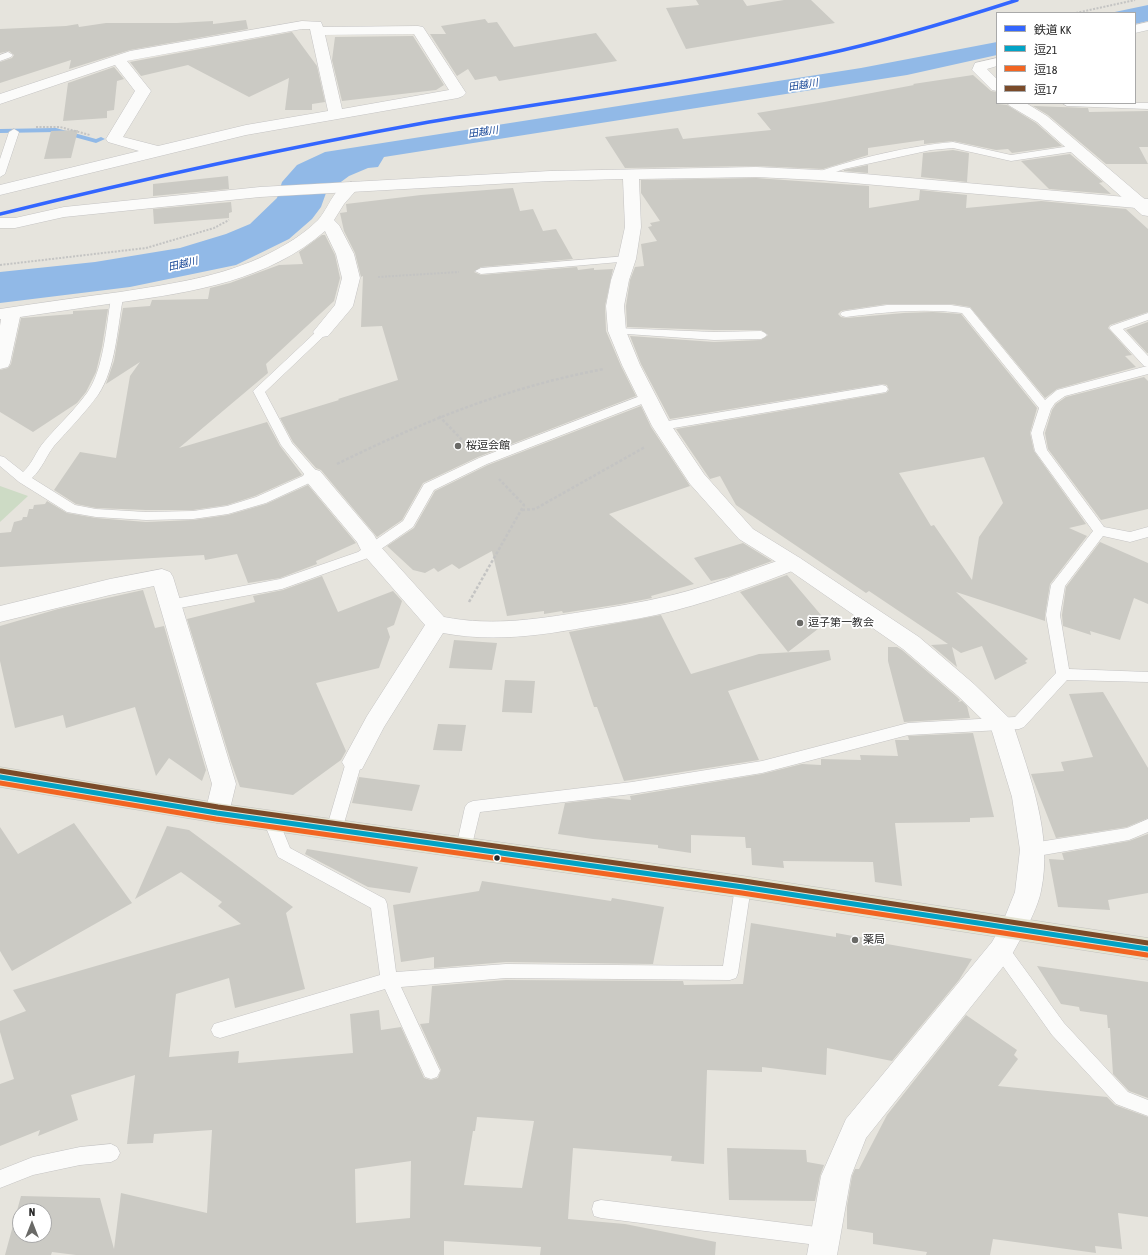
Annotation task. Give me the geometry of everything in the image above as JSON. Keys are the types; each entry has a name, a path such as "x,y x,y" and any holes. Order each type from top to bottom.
{"main road":[{"path":"0,777 334,830 743,887 1007,940 1148,949"}],"street":[{"path":"0,99 118,59 153,50 302,24 316,24 336,114"},
{"path":"1136,29 1148,26"},
{"path":"0,190 246,130 458,93 418,30 317,31"},
{"path":"118,59 143,91 114,139 157,151"},
{"path":"996,62 980,66 979,70 996,86"},
{"path":"1017,104 1042,119 1145,206"},
{"path":"0,224 64,212 260,192 550,176 756,172 819,176 1145,206"},
{"path":"631,174 634,227 627,259 620,280 616,306 617,331 632,365 665,430 697,479 746,534 793,563 911,643 966,690 1001,724 1024,797 1032,850 1028,892 1007,940 856,1129 836,1176 824,1246"},
{"path":"0,363 6,313 182,288 231,275 274,258 302,242 326,222 337,202 348,187"},
{"path":"322,332 344,306 351,278 345,254 331,225 326,222"},
{"path":"314,476 367,540 370,549 445,626 497,631 537,628 657,607 732,586 793,563"},
{"path":"0,614 162,577 169,605 224,784 217,812"},
{"path":"354,762 375,722 445,626"}],"lane":[{"path":"1093,104 1144,106 1148,115"},
{"path":"0,174 14,132"},
{"path":"819,176 841,167 931,147 953,145 1011,158 1077,148"},
{"path":"481,271 627,259"},
{"path":"24,479 35,468 48,445 80,412 93,393 101,377 106,359 117,298"},
{"path":"846,314 887,308 951,308 966,310 1045,408"},
{"path":"1148,316 1115,328 1148,363"},
{"path":"617,331 714,336 761,335"},
{"path":"0,460 24,479 72,509 96,513 146,516 193,515 228,510 261,500 314,476 287,445 259,390 322,332"},
{"path":"1148,370 1061,393 1051,400 1045,408 1037,433 1041,451 1100,531 1130,537 1148,532"},
{"path":"665,430 882,389"},
{"path":"169,605 282,584 363,555 408,524 429,487 483,461 648,397"},
{"path":"464,848 473,807 632,788 762,767 908,729 1019,723 1062,674 1053,615 1058,586 1100,531"},
{"path":"1062,674 1148,677"},
{"path":"334,830 354,762"},
{"path":"271,820 284,852 379,904 389,980 431,1071"},
{"path":"1032,850 1129,834 1148,825"},
{"path":"220,1030 389,980 506,971 730,973 743,887"},
{"path":"1007,940 1058,1029 1122,1098 1148,1108"},
{"path":"0,1179 33,1166 80,1156 111,1153"},
{"path":"601,1209 824,1246"}],"path":[{"path":"1081,12 1135,0"},
{"path":"30,127 60,127 114,139"},
{"path":"0,265 146,248 214,228 247,210 260,192"},
{"path":"351,278 481,271"},
{"path":"314,476 387,438 439,416 508,393 574,374 632,365"},
{"path":"439,416 524,505 445,626"},
{"path":"522,510 535,509 665,430"}],"green space":[{"path":"0,486 28,496 0,522"}],"water":[{"path":"1148,5 1148,21 1136,24 1136,12 1115,12"},
{"name":"田越川","path":"996,42 996,55 907,75 384,157 378,167 368,168 349,176 326,193 321,207 312,219 289,239 236,265 130,287 0,303 0,272 95,262 180,248 226,234 250,224 277,198 282,182 297,165 325,152 861,68"}],"building":[{"path":"696,0 743,0 747,6 784,0 811,0 835,23 686,49 666,8 699,5"},
{"path":"485,19 488,23 497,22 514,47 596,33 617,61 499,81 496,76 475,80 468,69 457,76 430,34 446,34 441,26"},
{"path":"246,20 248,29 130,50 69,69 71,60 0,83 0,62 12,58 14,55 9,51 0,53 0,29 66,26 78,24 79,27 106,23 177,23 213,21 213,24"},
{"path":"292,32 317,66 325,102 312,104 312,110 285,110 289,78 249,97 188,65 141,76 130,62"},
{"path":"413,36 444,85 436,90 342,101 332,60 335,37"},
{"path":"114,67 124,79 117,81 114,110 107,111 107,118 63,121 68,83"},
{"path":"973,75 991,91 996,92 996,104 1007,105 1036,123 1062,146 1012,153 1008,149 996,150 953,141 924,144 924,140 868,148 868,155 823,169 756,166 625,168 605,137 678,128 683,139 771,130 757,113 824,102 914,85 913,84"},
{"path":"1033,106 1088,108 1089,112 1148,111 1148,147 1139,147 1148,164 1106,164 1048,115"},
{"path":"78,130 71,158 44,159 51,131"},
{"path":"953,150 969,153 967,182 921,177 923,153"},
{"path":"1070,154 1103,182 1099,183 1111,194 1049,189 1021,161"},
{"path":"868,165 868,173 844,171 844,170"},
{"path":"228,176 229,189 153,196 153,184"},
{"path":"756,178 869,186 869,208 919,200 920,190 967,195 966,208 1041,201 1126,209 1148,229 1148,312 1110,325 1108,328 1132,355 1125,356 1136,367 1057,389 1045,398 970,307 951,304 887,304 841,311 838,314 841,317 846,318 904,313 933,312 961,314 1037,408 1030,433 1034,451 1086,524 1069,528 1087,536 1050,584 1045,621 956,592 1028,659 1025,661 1027,663 995,680 982,646 961,653 952,647 957,667 931,645 948,644 869,591 866,593 736,505 720,476 710,479 676,429 886,393 889,390 887,385 882,384 670,419 641,364 630,336 714,342 761,340 768,335 761,330 627,327 626,306 630,280 635,267 644,266 641,244 657,241 648,227 652,226 650,223 660,221 641,193 641,180","holes":["984,457 1003,503 979,537 972,580 934,525 931,526 899,473"]},
{"path":"513,188 520,211 533,209 543,231 556,229 573,259 481,267 474,272 481,275 577,267 578,270 594,268 594,270 613,269 605,306 606,331 636,396 478,457 423,483 402,520 377,537 321,470 316,468 293,442 280,418 398,380 382,326 361,327 363,276 361,277 355,253 344,231 340,213 347,212 346,204 421,195"},
{"path":"231,202 232,212 229,213 229,218 154,224 153,209"},
{"path":"322,235 325,235 335,255 340,278 334,301 266,364 268,373 179,448 267,422 280,446 302,475 255,496 227,505 193,510 96,508 76,504 54,490 80,452 116,458 130,376 140,362 106,384 114,361 123,308 150,306 152,300 208,299 210,288 230,283 279,265 303,264 299,252"},
{"path":"108,309 102,347 96,372 86,392 77,403 33,432 0,412 0,370 8,368 11,364 21,318 73,314 73,311"},
{"path":"1148,322 1148,353 1147,353 1126,330"},
{"path":"1144,377 1148,381 1148,509 1101,520 1048,449 1045,433 1052,410 1056,404 1066,397"},
{"path":"641,406 651,427 690,486 609,514 694,584 651,596 652,598 621,604 563,613 562,611 544,614 544,611 507,616 492,551 459,569 452,564 438,572 434,568 425,573 413,570 387,546 414,528 435,491 488,465"},
{"path":"308,485 356,543 316,561 317,564 280,578 248,583 237,554 205,560 204,555 0,567 0,533 11,532 14,522 22,520 23,517 27,517 29,509 33,509 34,505 45,504 47,501 67,513 96,518 146,522 193,520 228,515 266,504"},
{"path":"1100,542 1148,563 1148,604 1134,598 1120,640 1090,631 1091,635 1063,626 1062,615 1066,587"},
{"path":"743,543 772,561 728,577 711,581 694,558"},
{"path":"787,575 827,622 788,652 740,592"},
{"path":"322,576 338,612 393,591 402,601 394,625 387,628 390,637 379,668 316,683 346,751 341,760 293,795 240,787 187,619 255,602 253,596 283,590"},
{"path":"143,590 155,628 164,626 206,770 202,781 169,758 156,776 135,707 66,728 63,715 15,728 0,661 0,626 58,609"},
{"path":"661,615 691,674 759,654 829,650 831,660 728,691 759,760 624,781 597,707 594,707 569,632"},
{"path":"454,640 497,643 492,670 449,668"},
{"path":"888,647 897,647 902,650 957,697 960,700 958,702 962,701 967,706 970,718 904,722 888,661"},
{"path":"505,680 535,681 532,713 502,712"},
{"path":"1103,692 1148,768 1148,818 1127,827 1056,838 1031,774 1064,771 1061,762 1093,757 1069,694"},
{"path":"438,724 466,725 462,751 433,750"},
{"path":"973,733 994,817 970,818 970,822 895,823 902,886 875,882 873,862 783,861 784,868 752,865 751,848 746,848 745,837 691,835 691,853 658,848 658,845 558,834 565,803 609,798 631,800 630,796 762,774 802,764 821,765 821,759 861,760 860,755 898,756 895,740 909,740 908,736"},
{"path":"359,777 420,785 412,811 352,803"},
{"path":"74,823 132,903 12,971 0,951 0,827 18,854"},
{"path":"167,826 189,830 293,907 286,913 305,989 235,1008 229,978 176,994 169,1057 239,1051 238,1063 353,1053 350,1014 379,1010 381,1030 401,1027 424,1078 431,1080 438,1078 441,1070 420,1024 429,1023 432,986 506,980 683,981 684,985 743,984 751,923 836,937 836,933 870,939 870,941 972,959 959,980 892,1061 827,1048 826,1075 762,1067 762,1072 707,1070 704,1164 671,1161 672,1156 573,1148 568,1219 625,1224 716,1242 715,1255 540,1255 541,1247 444,1241 444,1255 76,1255 52,1252 51,1255 5,1255 12,1229 12,1243 52,1243 52,1203 19,1203 21,1196 100,1198 114,1249 121,1193 207,1213 212,1130 154,1134 153,1143 127,1144 135,1075 71,1095 78,1120 38,1136 40,1130 0,1146 0,1084 14,1079 0,1032 0,1021 26,1011 13,990 241,924 218,906 222,902 181,872 135,899","holes":["477,1117 534,1121 522,1188 464,1185 473,1131 475,1131","411,1161 410,1218 356,1223 355,1169"]},
{"path":"1148,834 1148,893 1108,900 1110,910 1058,907 1049,859 1064,860 1062,853 1129,841"},
{"path":"307,849 418,867 410,893 368,887 305,854"},
{"path":"482,881 611,901 612,898 664,907 653,964 506,962 434,968 434,957 401,962 393,905 479,891"},
{"path":"1037,966 1148,982 1148,1098 1129,1091 1113,1074 1110,1028 1108,1028 1107,1015 1080,1011 1079,1007 1061,1004"},
{"path":"966,1015 1017,1050 1014,1055 1018,1059 998,1086 1107,1097 1115,1105 1148,1117 1148,1217 1118,1213 1122,1249 1095,1246 1096,1253 993,1239 990,1255 926,1255 927,1252 873,1244 873,1233 847,1229 847,1206 852,1176 855,1169 859,1169 887,1115"},
{"path":"727,1148 806,1150 807,1162 824,1165 820,1176 815,1201 729,1200"}],"waterway":[{"path":"0,131 56,130 96,141 101,139"}],"rail line":[{"name":"KK","path":"0,214 183,171 306,145 429,122 690,80 823,55 953,21 1017,0"}],"transit line":[{"name":"逗17","path":"1,771 218,807 744,881 1148,943"},
{"name":"逗21","path":"0,777 217,813 743,887 1148,949"},
{"name":"逗18","path":"0,783 216,819 742,893 1147,955"}],"place":[{"name":"桜逗会館","path":"458,446"},
{"name":"逗子第一教会","path":"800,623"},
{"name":"薬局","path":"855,940"}]}
